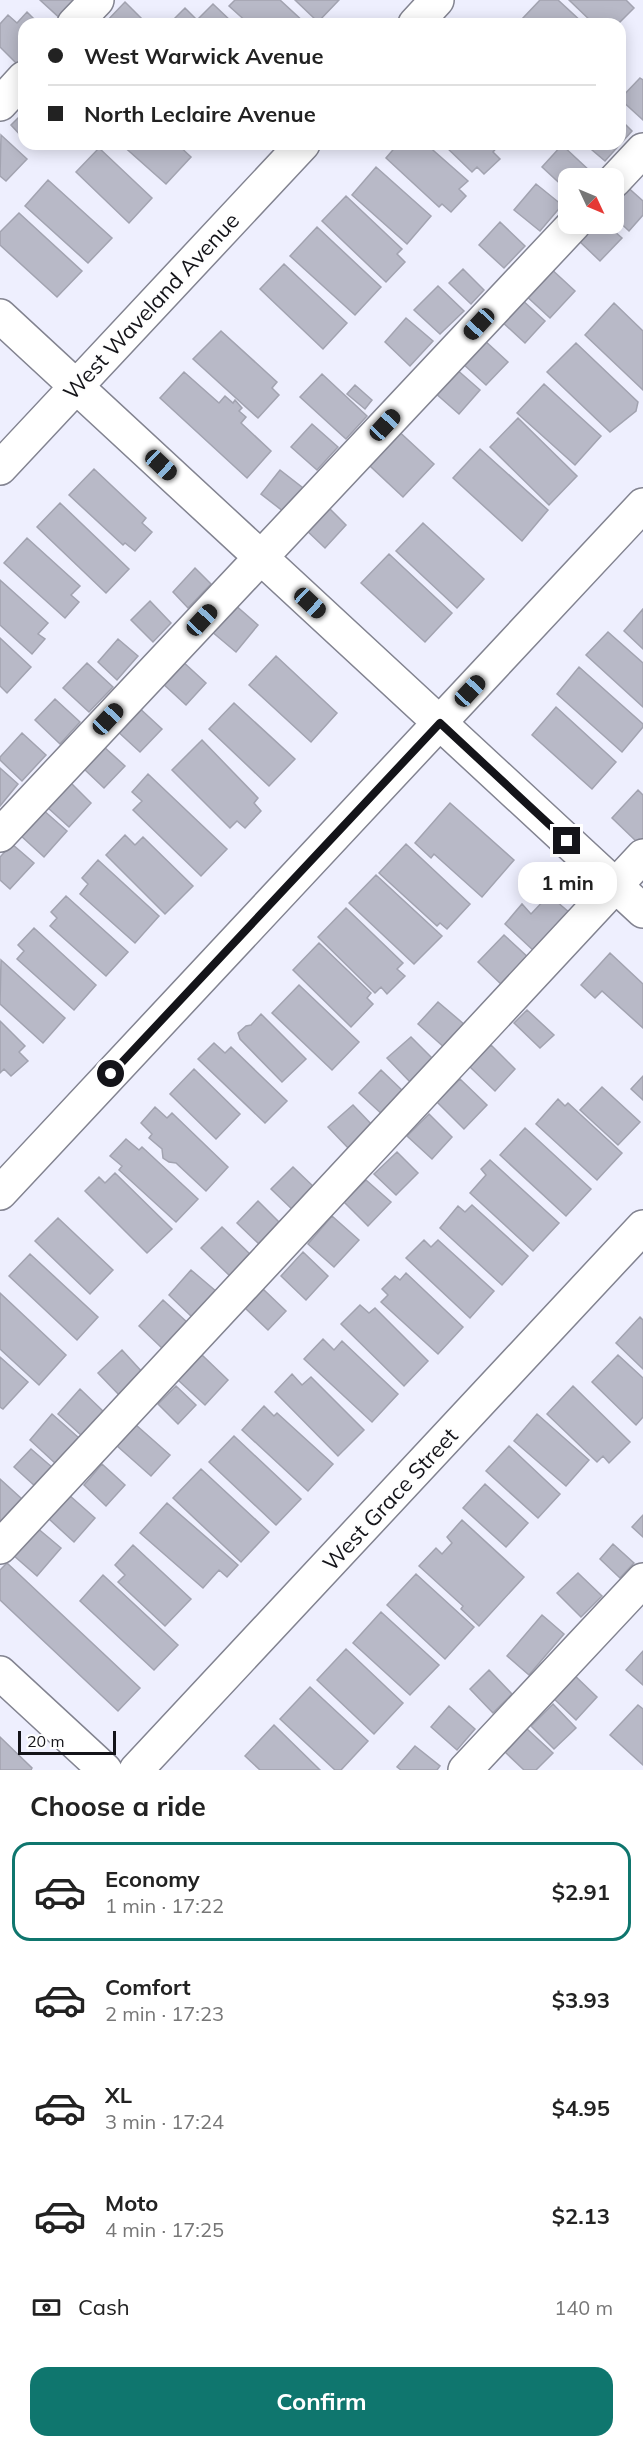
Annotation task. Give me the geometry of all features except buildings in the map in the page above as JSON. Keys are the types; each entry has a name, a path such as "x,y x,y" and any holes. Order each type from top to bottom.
{"street":[{"path":"80,18 97,0"},
{"path":"420,18 437,0"},
{"path":"0,104 18,84"},
{"name":"West Waveland Avenue","path":"0,468 297,150"},
{"path":"624,170 643,150"},
{"path":"0,835 565,234"},
{"path":"0,316 643,911"},
{"path":"0,1193 643,505"},
{"path":"0,1547 643,856"},
{"name":"West Grace Street","path":"136,1770 643,1227"},
{"path":"465,1770 643,1580"},
{"path":"0,1674 105,1770"}],"route":[{"path":"111,1074 440,723 567,841"}]}
